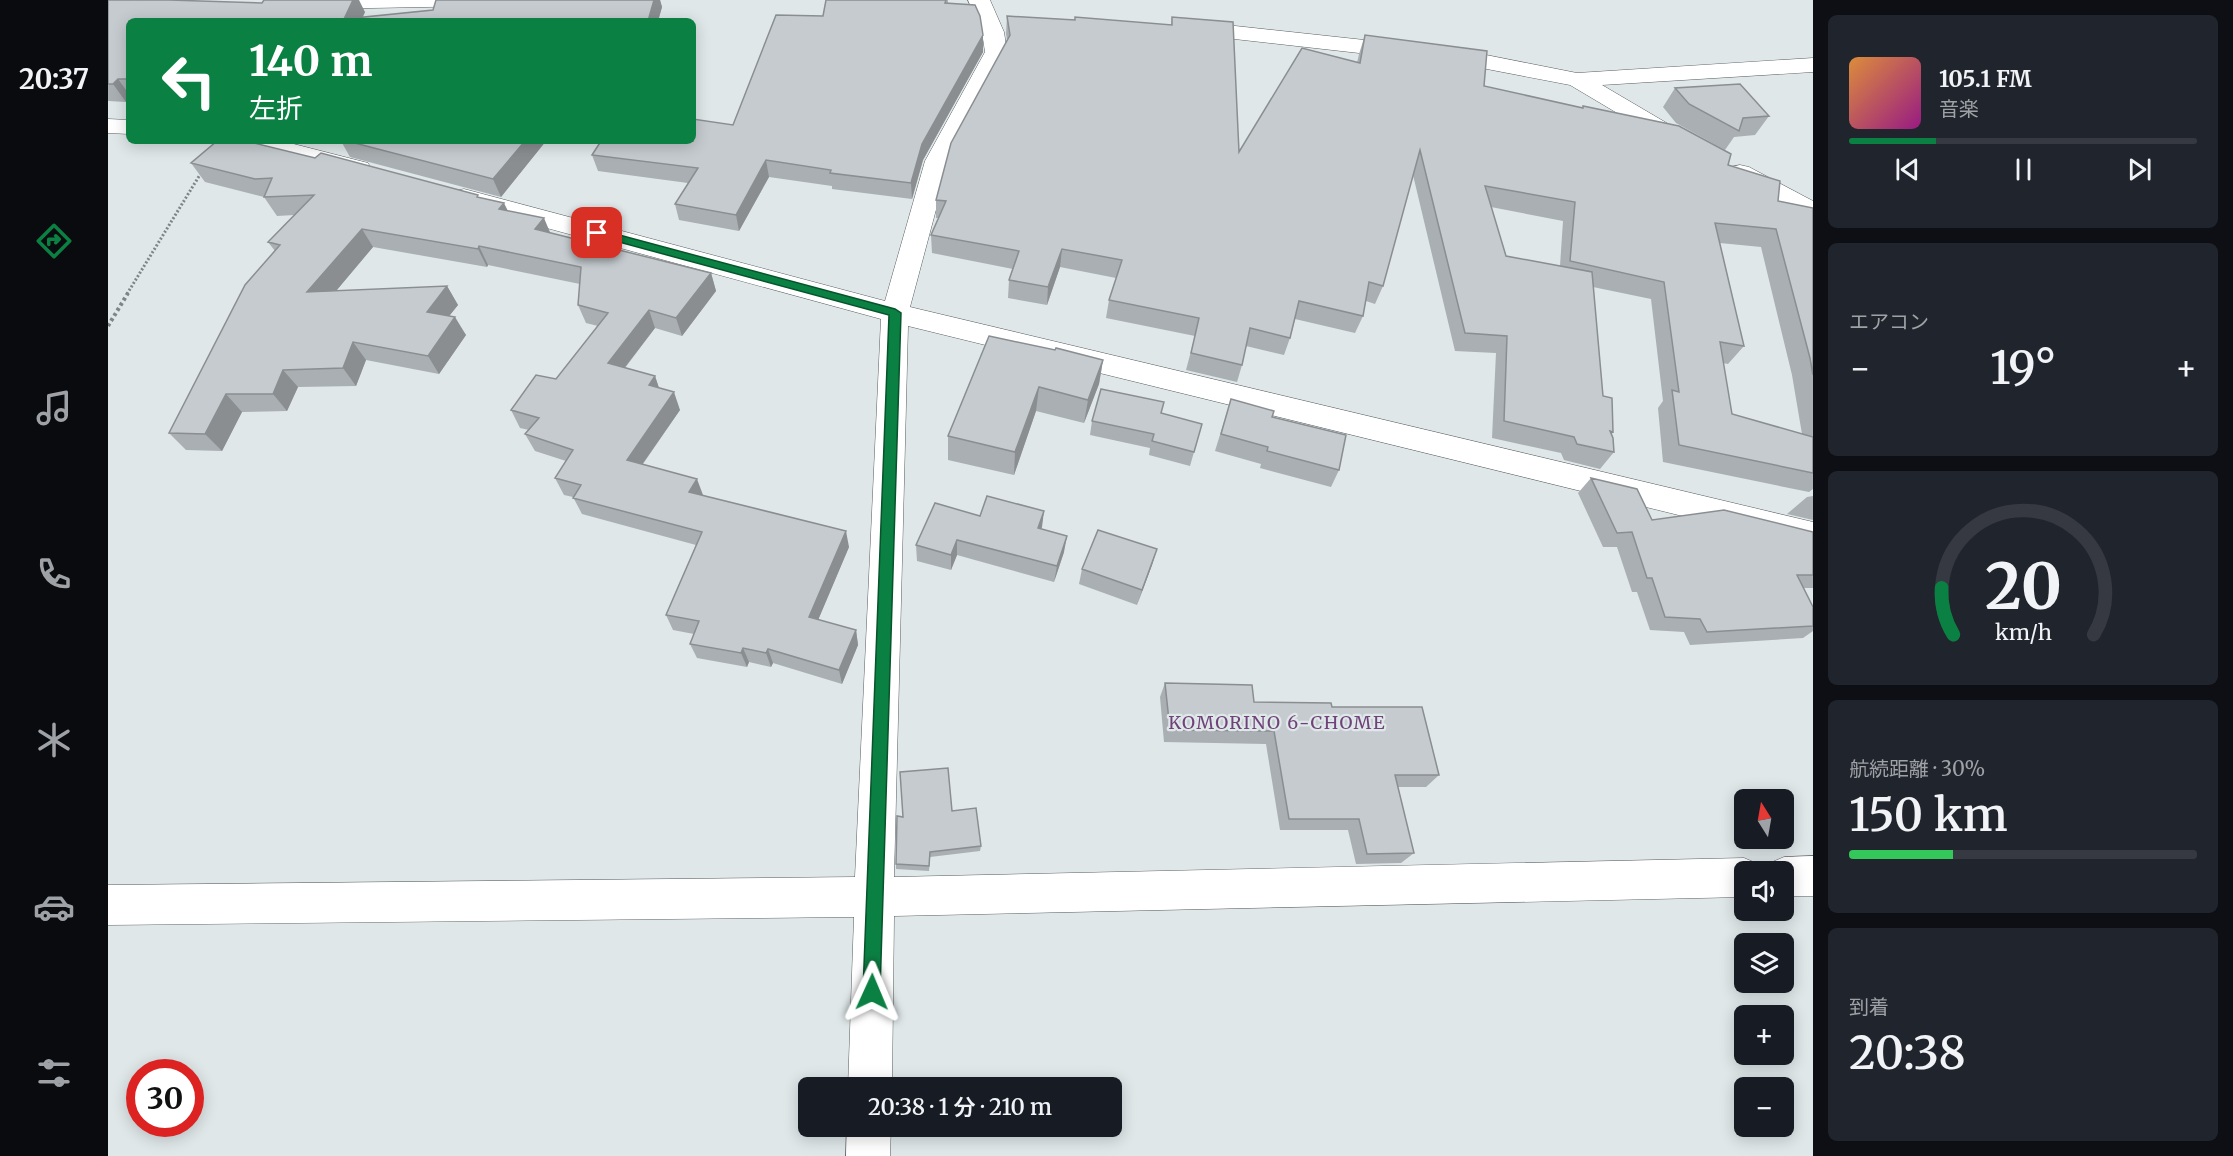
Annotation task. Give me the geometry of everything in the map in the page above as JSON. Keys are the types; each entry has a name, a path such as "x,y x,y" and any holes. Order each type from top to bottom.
{"street":[{"path":"300,3 482,0"},
{"path":"870,1077 874,897 895,313 937,161 996,52 993,12"},
{"path":"1163,26 1466,58 1577,80 1813,65"},
{"path":"1577,80 1813,212"},
{"path":"108,126 126,127"},
{"path":"265,144 380,175"},
{"path":"437,190 895,313 1813,535"},
{"path":"1794,877 1813,876"},
{"path":"108,905 874,897 1734,878"},
{"path":"868,1156 869,1137"}],"path":[{"path":"108,326 203,170"}],"building":[{"path":"108,0 262,3 264,0 353,0 344,18 126,18 126,79 118,79 113,84 108,84"},
{"path":"436,0 654,0 649,18 354,18 433,10"},
{"path":"826,0 946,0 945,3 975,5 980,16 983,35 922,144 911,183 830,173 831,170 766,160 736,215 675,204 698,168 592,155 599,144 696,144 696,119 733,125 776,15 823,16"},
{"path":"1007,16 1075,20 1075,17 1172,25 1172,17 1233,22 1239,152 1302,48 1360,63 1365,35 1487,51 1484,86 1679,126 1731,154 1728,165 1780,181 1778,201 1813,208 1813,375 1776,229 1715,223 1744,346 1720,342 1732,414 1813,437 1813,473 1679,445 1672,390 1679,392 1664,282 1570,261 1575,202 1485,186 1506,256 1592,272 1603,396 1612,398 1613,432 1610,431 1614,452 1577,444 1574,437 1504,421 1507,336 1465,333 1420,150 1383,286 1369,282 1363,316 1299,301 1290,338 1250,328 1242,365 1191,353 1199,318 1109,300 1122,260 1062,249 1048,287 1009,280 1019,251 931,235 946,201 936,200 951,143 1010,35"},
{"path":"1740,84 1769,116 1743,118 1739,131 1689,104 1675,88"},
{"path":"213,144 258,144 315,158 321,153 504,203 499,209 544,218 535,229 711,273 676,318 649,310 608,363 655,376 649,385 674,392 627,460 697,479 689,492 846,531 809,617 856,630 839,670 768,649 766,653 743,648 741,653 690,644 699,621 666,615 702,532 573,498 581,485 555,478 573,450 525,434 539,418 511,410 536,375 556,379 608,313 578,305 581,267 479,246 478,249 362,229 307,292 447,286 427,312 455,317 428,356 353,342 343,368 283,370 273,394 226,394 205,434 169,433 245,285 280,245 268,242 314,195 264,197 272,178 255,179 191,163"},
{"path":"359,144 522,144 493,179"},
{"path":"989,336 1055,350 1056,348 1103,360 1088,400 1039,387 1015,452 948,436"},
{"path":"1101,389 1164,402 1161,413 1202,424 1194,452 1152,441 1154,434 1092,421"},
{"path":"1231,399 1274,411 1272,417 1346,435 1339,470 1267,451 1268,447 1221,434"},
{"path":"1591,478 1637,489 1652,520 1724,510 1813,532 1813,575 1797,575 1813,607 1813,626 1707,632 1700,619 1665,617 1652,578 1647,578 1632,532 1617,533"},
{"path":"987,496 1044,511 1038,528 1067,536 1057,566 957,540 951,555 916,545 935,503 980,516"},
{"path":"1098,530 1157,549 1142,590 1082,569"},
{"path":"1165,683 1252,685 1254,702 1331,703 1332,707 1422,707 1439,775 1395,775 1414,853 1367,854 1359,819 1289,819 1274,731 1170,730"},
{"path":"948,768 952,811 976,808 981,846 930,852 929,866 896,864 897,816 903,817 900,772"}],"district":[{"name":"KOMORINO 6-CHOME","path":"1277,723"}],"route":[{"path":"597,233 895,313 874,874 872,992"}]}
